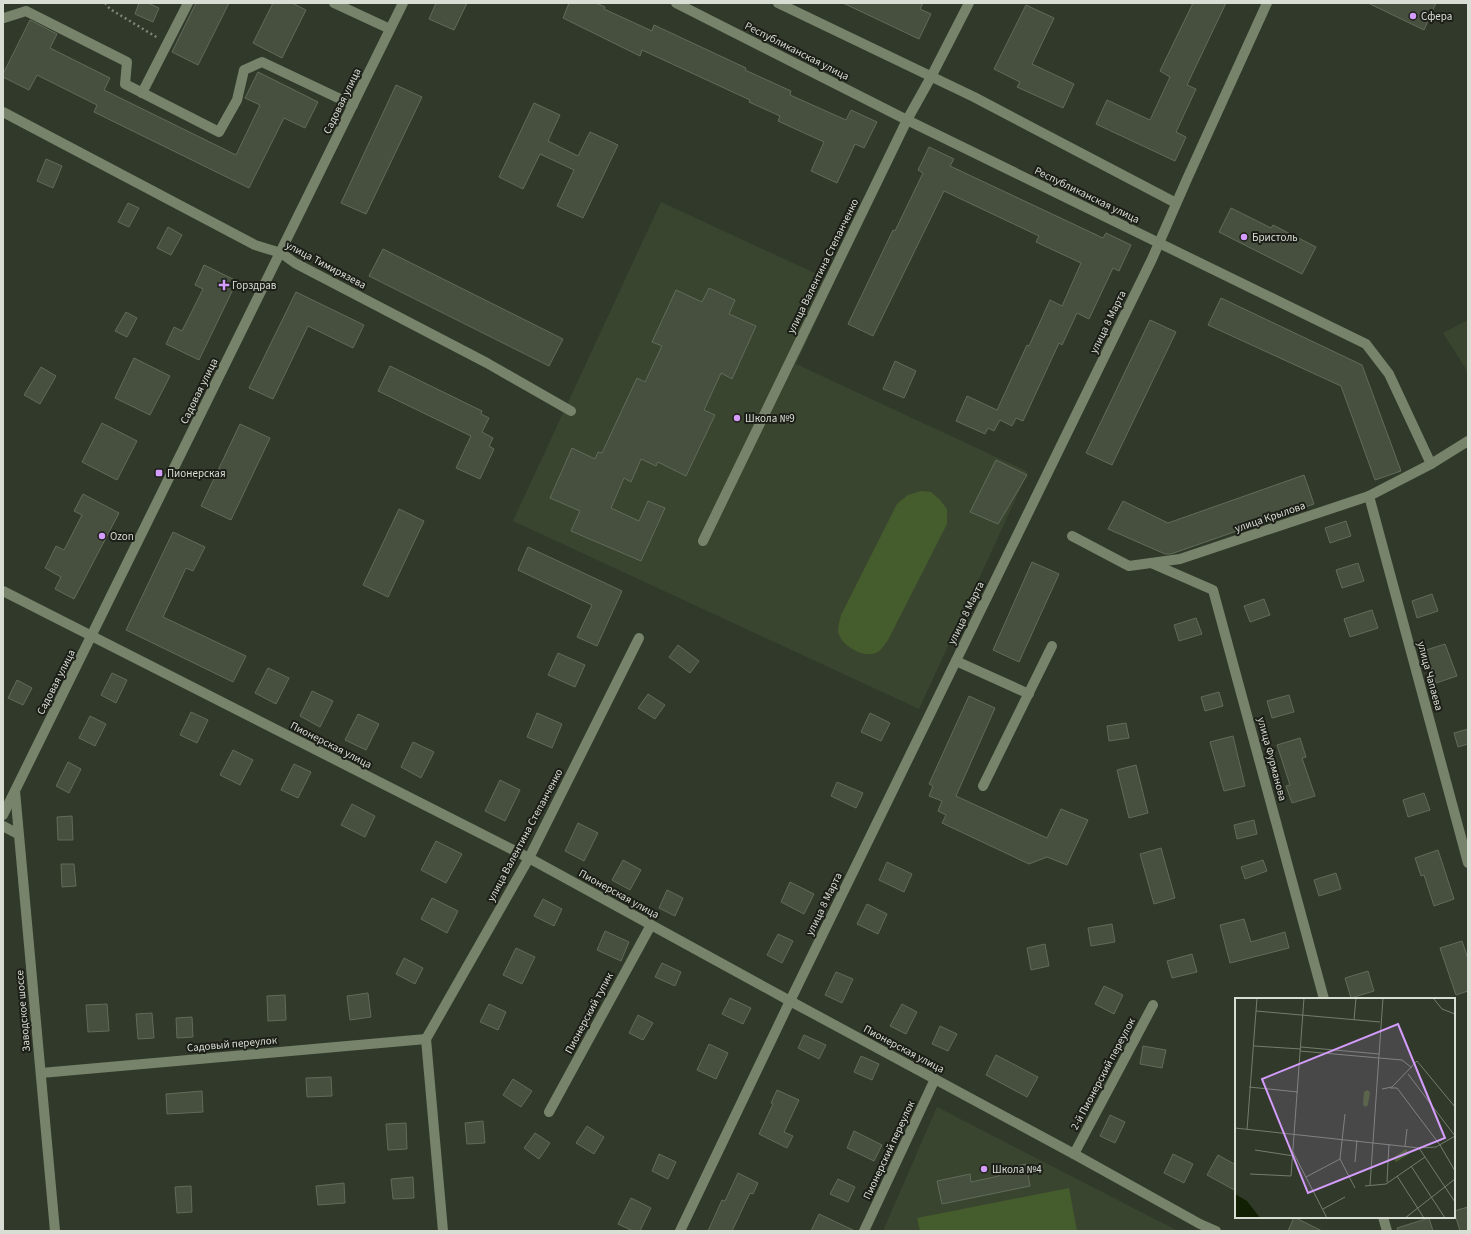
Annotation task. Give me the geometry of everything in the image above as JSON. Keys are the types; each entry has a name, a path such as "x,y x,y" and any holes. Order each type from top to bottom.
{"street":[{"path":"142,93 188,3"},
{"path":"334,3 390,29"},
{"name":"Садовая улица","path":"15,789 92,637 403,3"},
{"name":"Республиканская улица","path":"676,3 906,120 1366,344 1389,374 1430,464"},
{"path":"778,3 974,97 1176,203"},
{"name":"улица Валентина Степанченко","path":"703,541 906,120 931,77 969,3"},
{"name":"улица 8 Марта","path":"680,1231 790,1001 1159,244 1176,203 1267,3"},
{"path":"3,18 26,11 127,62 125,84 219,132 237,100 244,70 262,62 353,105"},
{"name":"улица Тимирязева","path":"3,112 255,245 281,253 295,263 487,364 571,411"},
{"name":"улица Крылова","path":"1072,536 1129,566 1180,559 1369,496 1430,464 1468,441"},
{"name":"улица Чапаева","path":"1369,496 1468,863"},
{"name":"улица Фурманова","path":"1151,563 1214,590 1324,998"},
{"name":"Пионерская улица","path":"3,591 529,858 1074,1154 1199,1228 1216,1231"},
{"name":"улица Валентина Степанченко","path":"426,1039 529,858 639,638"},
{"path":"983,786 1052,646"},
{"path":"956,661 1029,694"},
{"path":"3,815 15,789"},
{"name":"Заводское шоссе","path":"15,789 55,1231"},
{"path":"3,826 18,834"},
{"name":"Пионерский тупик","path":"549,1112 651,925"},
{"name":"2-й Пионерский переулок","path":"1074,1154 1153,1005"},
{"path":"426,1039 443,1231"},
{"name":"Садовый переулок","path":"40,1073 426,1039"},
{"name":"Пионерский переулок","path":"864,1231 935,1079"},
{"path":"1383,1218 1387,1231"}],"path":[{"path":"105,3 110,9 167,44"}],"shaded area":[{"name":"Школа №9","path":"661,202 834,282 796,364 1028,472 919,709 513,521"},
{"path":"1468,320 1468,372 1443,333"},
{"name":"Школа №4","path":"937,1107 1178,1231 883,1231"}],"green space":[{"path":"921,491 931,492 940,500 947,509 947,524 888,640 878,652 872,654 860,653 848,646 840,636 838,629 841,615 897,504 908,495"},
{"path":"1069,1188 1077,1231 920,1231 917,1218"}],"building":[{"path":"139,3 148,3 159,8 153,22 135,14"},
{"path":"196,3 229,3 198,65 172,52"},
{"path":"273,3 292,3 306,10 282,58 253,43"},
{"path":"436,3 467,3 454,30 429,19"},
{"path":"569,3 596,3 605,7 604,9 652,31 654,25 791,91 790,95 846,120 851,110 877,122 864,148 855,144 837,183 811,171 824,142 778,121 780,116 749,102 750,100 642,50 640,56 563,18"},
{"path":"843,3 923,3 920,9 931,14 919,39"},
{"path":"1193,3 1226,3 1187,85 1196,89 1176,132 1186,137 1175,161 1096,124 1107,100 1150,120 1170,77 1160,71"},
{"name":"Сфера","path":"1368,3 1436,3 1424,30"},
{"path":"1026,5 1054,18 1032,64 1074,84 1063,108 1017,87 1020,82 994,69"},
{"path":"30,20 57,34 50,48 110,78 104,90 236,155 260,105 245,98 258,72 318,102 305,128 284,118 249,188 94,112 97,105 37,75 29,90 3,77 3,74"},
{"path":"396,85 422,97 366,214 341,203"},
{"path":"534,103 560,115 548,141 578,156 590,132 618,145 583,218 557,206 574,170 540,154 523,189 499,177"},
{"path":"929,147 954,159 950,166 1103,238 1106,233 1131,245 1119,271 1113,268 1089,319 1077,313 1062,345 1059,343 1023,421 1016,418 1012,426 1000,420 994,431 988,428 985,434 956,421 967,396 997,410 1050,300 1062,306 1081,263 1036,242 1039,236 944,191 873,336 848,324 893,230 895,231 923,173 918,170"},
{"path":"46,159 62,166 53,188 37,181"},
{"path":"128,203 139,208 129,227 118,222"},
{"path":"1231,208 1271,228 1273,225 1316,247 1302,274 1219,232"},
{"path":"168,227 182,235 171,255 157,248"},
{"path":"383,249 563,339 549,366 369,276"},
{"path":"204,265 237,281 199,360 166,344 174,327 182,331 203,289 195,285"},
{"path":"709,288 735,300 729,314 756,326 732,379 721,373 704,410 715,415 686,476 658,462 656,466 641,459 631,482 624,478 611,508 639,521 648,501 665,508 641,561 571,531 580,511 550,498 572,448 595,459 598,452 602,453 637,378 645,382 662,346 652,342 676,290 702,302"},
{"path":"296,292 364,325 353,348 308,326 273,399 249,388"},
{"path":"1221,298 1362,365 1401,471 1375,480 1341,386 1208,325"},
{"path":"126,312 137,318 127,337 115,331"},
{"path":"1150,320 1176,332 1112,465 1086,453"},
{"path":"134,358 170,376 150,415 115,398"},
{"path":"895,361 916,371 904,398 883,389"},
{"path":"390,366 482,411 481,414 489,418 482,432 493,438 489,446 494,449 480,479 456,468 471,436 378,391"},
{"path":"41,367 56,376 40,404 24,395"},
{"path":"102,423 137,441 117,480 82,462"},
{"path":"240,424 270,438 231,520 201,506"},
{"path":"996,460 1027,475 998,524 970,512"},
{"path":"1304,475 1314,504 1171,554 1165,554 1108,529 1123,501 1168,523"},
{"path":"83,494 119,513 74,599 55,589 61,577 45,568 56,546 64,550 82,515 74,511"},
{"path":"399,509 424,521 388,597 363,585"},
{"path":"1346,521 1351,536 1330,543 1325,528"},
{"path":"173,532 205,547 193,571 186,568 163,617 246,656 233,682 126,630"},
{"path":"528,547 622,591 597,646 577,637 592,605 518,570"},
{"path":"1032,562 1059,574 1019,662 993,650"},
{"path":"1358,563 1364,581 1342,588 1336,570"},
{"path":"1432,594 1438,611 1417,618 1412,601"},
{"path":"1264,599 1270,615 1250,622 1244,606"},
{"path":"1372,610 1378,628 1350,637 1344,619"},
{"path":"1196,618 1202,634 1179,641 1174,625"},
{"path":"1445,644 1457,676 1436,683 1430,664 1427,665 1423,651"},
{"path":"678,645 699,661 690,673 669,657"},
{"path":"558,653 585,665 575,687 548,675"},
{"path":"268,668 289,678 276,704 255,693"},
{"path":"112,673 127,680 116,703 101,695"},
{"path":"17,680 32,688 23,705 8,698"},
{"path":"312,691 333,701 320,727 300,716"},
{"path":"1219,692 1223,706 1205,711 1201,697"},
{"path":"648,694 665,705 655,719 638,708"},
{"path":"1289,695 1294,712 1272,718 1267,701"},
{"path":"969,696 995,708 956,796 1047,838 1061,809 1088,820 1067,865 1047,857 1029,864 942,823 946,815 938,811 942,801 929,796 933,786 929,784"},
{"path":"191,712 208,720 197,743 180,735"},
{"path":"537,713 562,724 552,748 527,737"},
{"path":"870,713 890,723 881,741 861,732"},
{"path":"358,714 379,724 366,750 345,740"},
{"path":"90,716 106,724 95,746 79,738"},
{"path":"1126,723 1129,738 1109,741 1107,726"},
{"path":"1468,729 1468,744 1458,747 1454,733"},
{"path":"1233,736 1245,786 1224,791 1210,742"},
{"path":"1300,738 1306,757 1302,758 1315,796 1292,803 1286,786 1290,785 1277,745"},
{"path":"413,742 434,752 421,778 401,767"},
{"path":"233,750 253,760 240,785 220,775"},
{"path":"68,762 81,769 69,793 56,786"},
{"path":"294,764 311,772 298,798 281,790"},
{"path":"1136,765 1148,813 1129,818 1117,770"},
{"path":"500,780 520,790 505,821 485,811"},
{"path":"837,782 863,793 856,808 831,796"},
{"path":"1424,793 1430,810 1408,817 1403,800"},
{"path":"352,804 375,816 365,837 341,825"},
{"path":"72,816 73,840 58,840 57,817"},
{"path":"1254,820 1257,834 1237,839 1234,825"},
{"path":"578,823 598,833 584,861 565,851"},
{"path":"436,841 462,854 446,883 421,870"},
{"path":"1161,848 1175,898 1154,904 1140,854"},
{"path":"1438,850 1454,899 1434,906 1424,875 1421,876 1415,858"},
{"path":"623,860 641,870 630,890 612,880"},
{"path":"1263,860 1267,871 1245,879 1241,867"},
{"path":"887,862 912,874 904,892 879,880"},
{"path":"61,864 74,864 76,886 62,887"},
{"path":"1336,873 1341,889 1319,896 1314,880"},
{"path":"790,882 814,894 804,914 781,902"},
{"path":"667,890 683,898 675,916 659,908"},
{"path":"432,898 458,911 447,933 421,919"},
{"path":"543,899 562,909 554,926 534,916"},
{"path":"867,904 887,914 878,934 857,924"},
{"path":"1244,919 1251,942 1285,932 1289,948 1230,963 1220,925"},
{"path":"1112,924 1115,942 1091,946 1088,928"},
{"path":"605,931 629,942 621,961 597,950"},
{"path":"778,934 793,941 782,963 767,955"},
{"path":"1462,941 1468,959 1468,991 1456,995 1440,948"},
{"path":"1045,944 1049,966 1031,970 1027,948"},
{"path":"516,948 535,957 522,984 503,975"},
{"path":"1192,954 1197,972 1172,978 1167,961"},
{"path":"404,958 423,968 415,984 396,974"},
{"path":"662,963 681,972 675,986 655,977"},
{"path":"1368,971 1374,991 1351,998 1345,978"},
{"path":"836,972 853,979 842,1003 825,995"},
{"path":"1104,986 1123,995 1114,1014 1095,1004"},
{"path":"368,993 371,1017 350,1020 347,996"},
{"path":"285,995 286,1020 268,1021 267,996"},
{"path":"730,998 751,1008 743,1024 722,1014"},
{"path":"107,1004 109,1031 88,1032 86,1005"},
{"path":"489,1004 506,1012 498,1030 480,1022"},
{"path":"902,1004 917,1012 906,1034 890,1026"},
{"path":"152,1013 154,1038 138,1039 136,1014"},
{"path":"638,1015 653,1023 643,1040 629,1033"},
{"path":"192,1017 193,1037 177,1038 176,1018"},
{"path":"940,1026 957,1034 948,1051 932,1044"},
{"path":"804,1035 826,1045 819,1059 798,1048"},
{"path":"709,1044 728,1053 716,1079 697,1070"},
{"path":"1143,1046 1166,1050 1162,1068 1140,1064"},
{"path":"996,1055 1038,1077 1027,1097 986,1075"},
{"path":"861,1056 879,1064 872,1080 854,1072"},
{"path":"331,1077 332,1096 307,1097 306,1078"},
{"path":"513,1079 532,1091 521,1107 503,1095"},
{"path":"777,1090 799,1100 784,1132 793,1136 787,1148 759,1134 773,1104 771,1103"},
{"path":"202,1091 203,1112 167,1114 166,1094"},
{"path":"1110,1115 1125,1122 1115,1143 1100,1136"},
{"path":"483,1121 485,1143 467,1144 465,1123"},
{"path":"406,1123 407,1149 388,1150 386,1124"},
{"path":"587,1126 604,1137 594,1154 576,1143"},
{"path":"854,1131 882,1145 874,1161 847,1148"},
{"path":"535,1133 550,1143 539,1159 524,1148"},
{"path":"659,1154 676,1162 668,1179 652,1171"},
{"path":"1173,1154 1193,1164 1184,1183 1164,1173"},
{"path":"1218,1155 1235,1164 1235,1190 1207,1175"},
{"path":"1026,1164 1030,1186 942,1204 937,1181 970,1174 971,1182 999,1176 998,1170"},
{"path":"738,1173 758,1183 753,1194 750,1193 732,1231 708,1231 722,1200 725,1201"},
{"path":"413,1177 414,1198 393,1199 391,1179"},
{"path":"838,1179 855,1187 848,1202 830,1194"},
{"path":"344,1183 345,1203 318,1205 316,1186"},
{"path":"191,1186 192,1212 177,1213 175,1187"},
{"path":"631,1198 651,1208 640,1231 633,1231 618,1224"},
{"path":"1468,1207 1468,1231 1460,1231 1455,1211"},
{"path":"819,1214 855,1231 811,1231"},
{"path":"1294,1218 1296,1218 1322,1231 1288,1231"},
{"path":"1429,1218 1433,1231 1398,1231 1397,1228"}],"place":[{"name":"Сфера","path":"1413,16"},
{"name":"Бристоль","path":"1244,237"},
{"name":"Горздрав","path":"224,285"},
{"name":"Школа №9","path":"737,418"},
{"name":"Пионерская","path":"159,473"},
{"name":"Ozon","path":"102,536"},
{"name":"Школа №4","path":"984,1169"}]}
